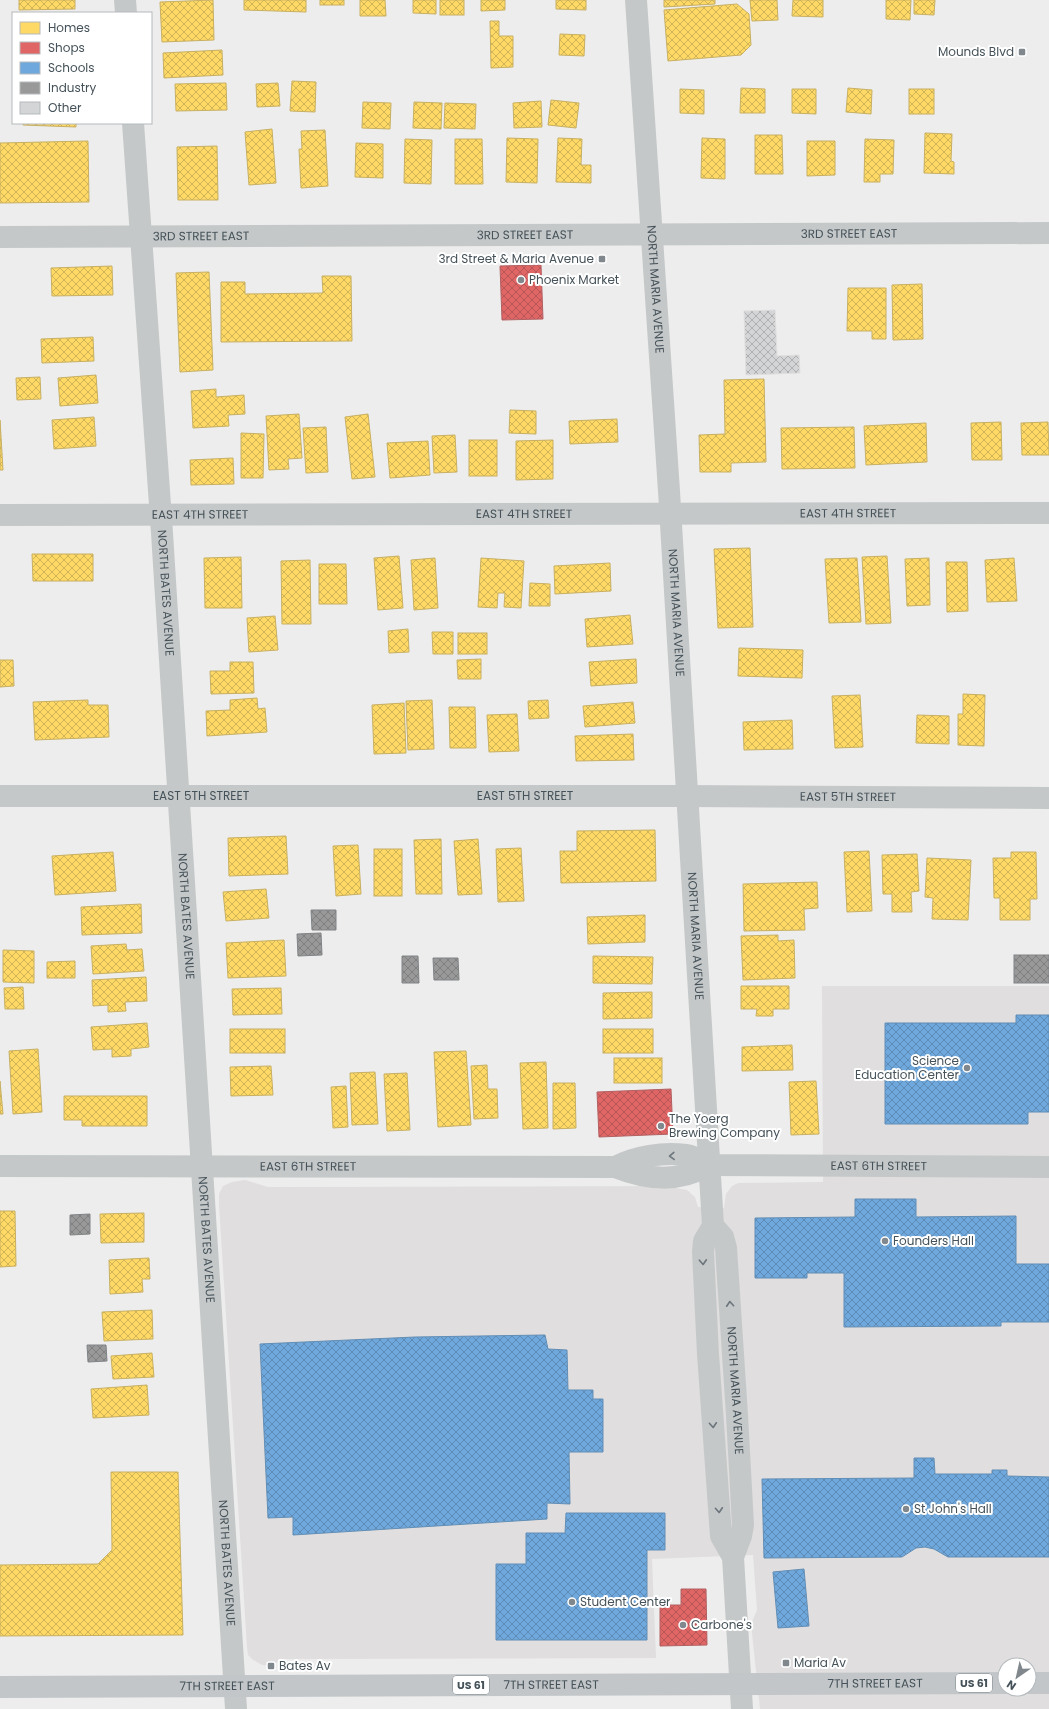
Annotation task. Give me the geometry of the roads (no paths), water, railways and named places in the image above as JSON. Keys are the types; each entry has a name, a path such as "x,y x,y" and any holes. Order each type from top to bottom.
{"main road":[{"name":"7TH STREET EAST","path":"0,1687 997,1683"},
{"path":"1037,1683 1049,1683"}],"street":[{"path":"125,0 126,12"},
{"name":"NORTH MARIA AVENUE","path":"636,0 670,513 713,1226 704,1241 703,1252 708,1354 721,1536 733,1557 742,1709"},
{"name":"NORTH BATES AVENUE","path":"133,124 160,514 236,1709"},
{"name":"3RD STREET EAST","path":"0,237 1049,233"},
{"name":"EAST 4TH STREET","path":"0,515 1049,513"},
{"name":"EAST 5TH STREET","path":"0,796 686,796 1049,798"},
{"name":"EAST 6TH STREET","path":"0,1166 615,1167 642,1176 671,1177 694,1174 709,1165 1049,1167"}],"place":[{"name":"Mounds Blvd","path":"1022,52"},
{"name":"3rd Street & Maria Avenue","path":"602,259"},
{"name":"Phoenix Market","path":"521,280"},
{"name":"Science Education Center","path":"967,1068"},
{"name":"The Yoerg Brewing Company","path":"661,1126"},
{"name":"Founders Hall","path":"885,1241"},
{"name":"St John's Hall","path":"906,1509"},
{"name":"Student Center","path":"572,1602"},
{"name":"Carbone's","path":"683,1625"},
{"name":"Maria Av","path":"786,1663"},
{"name":"Bates Av","path":"271,1666"}]}
